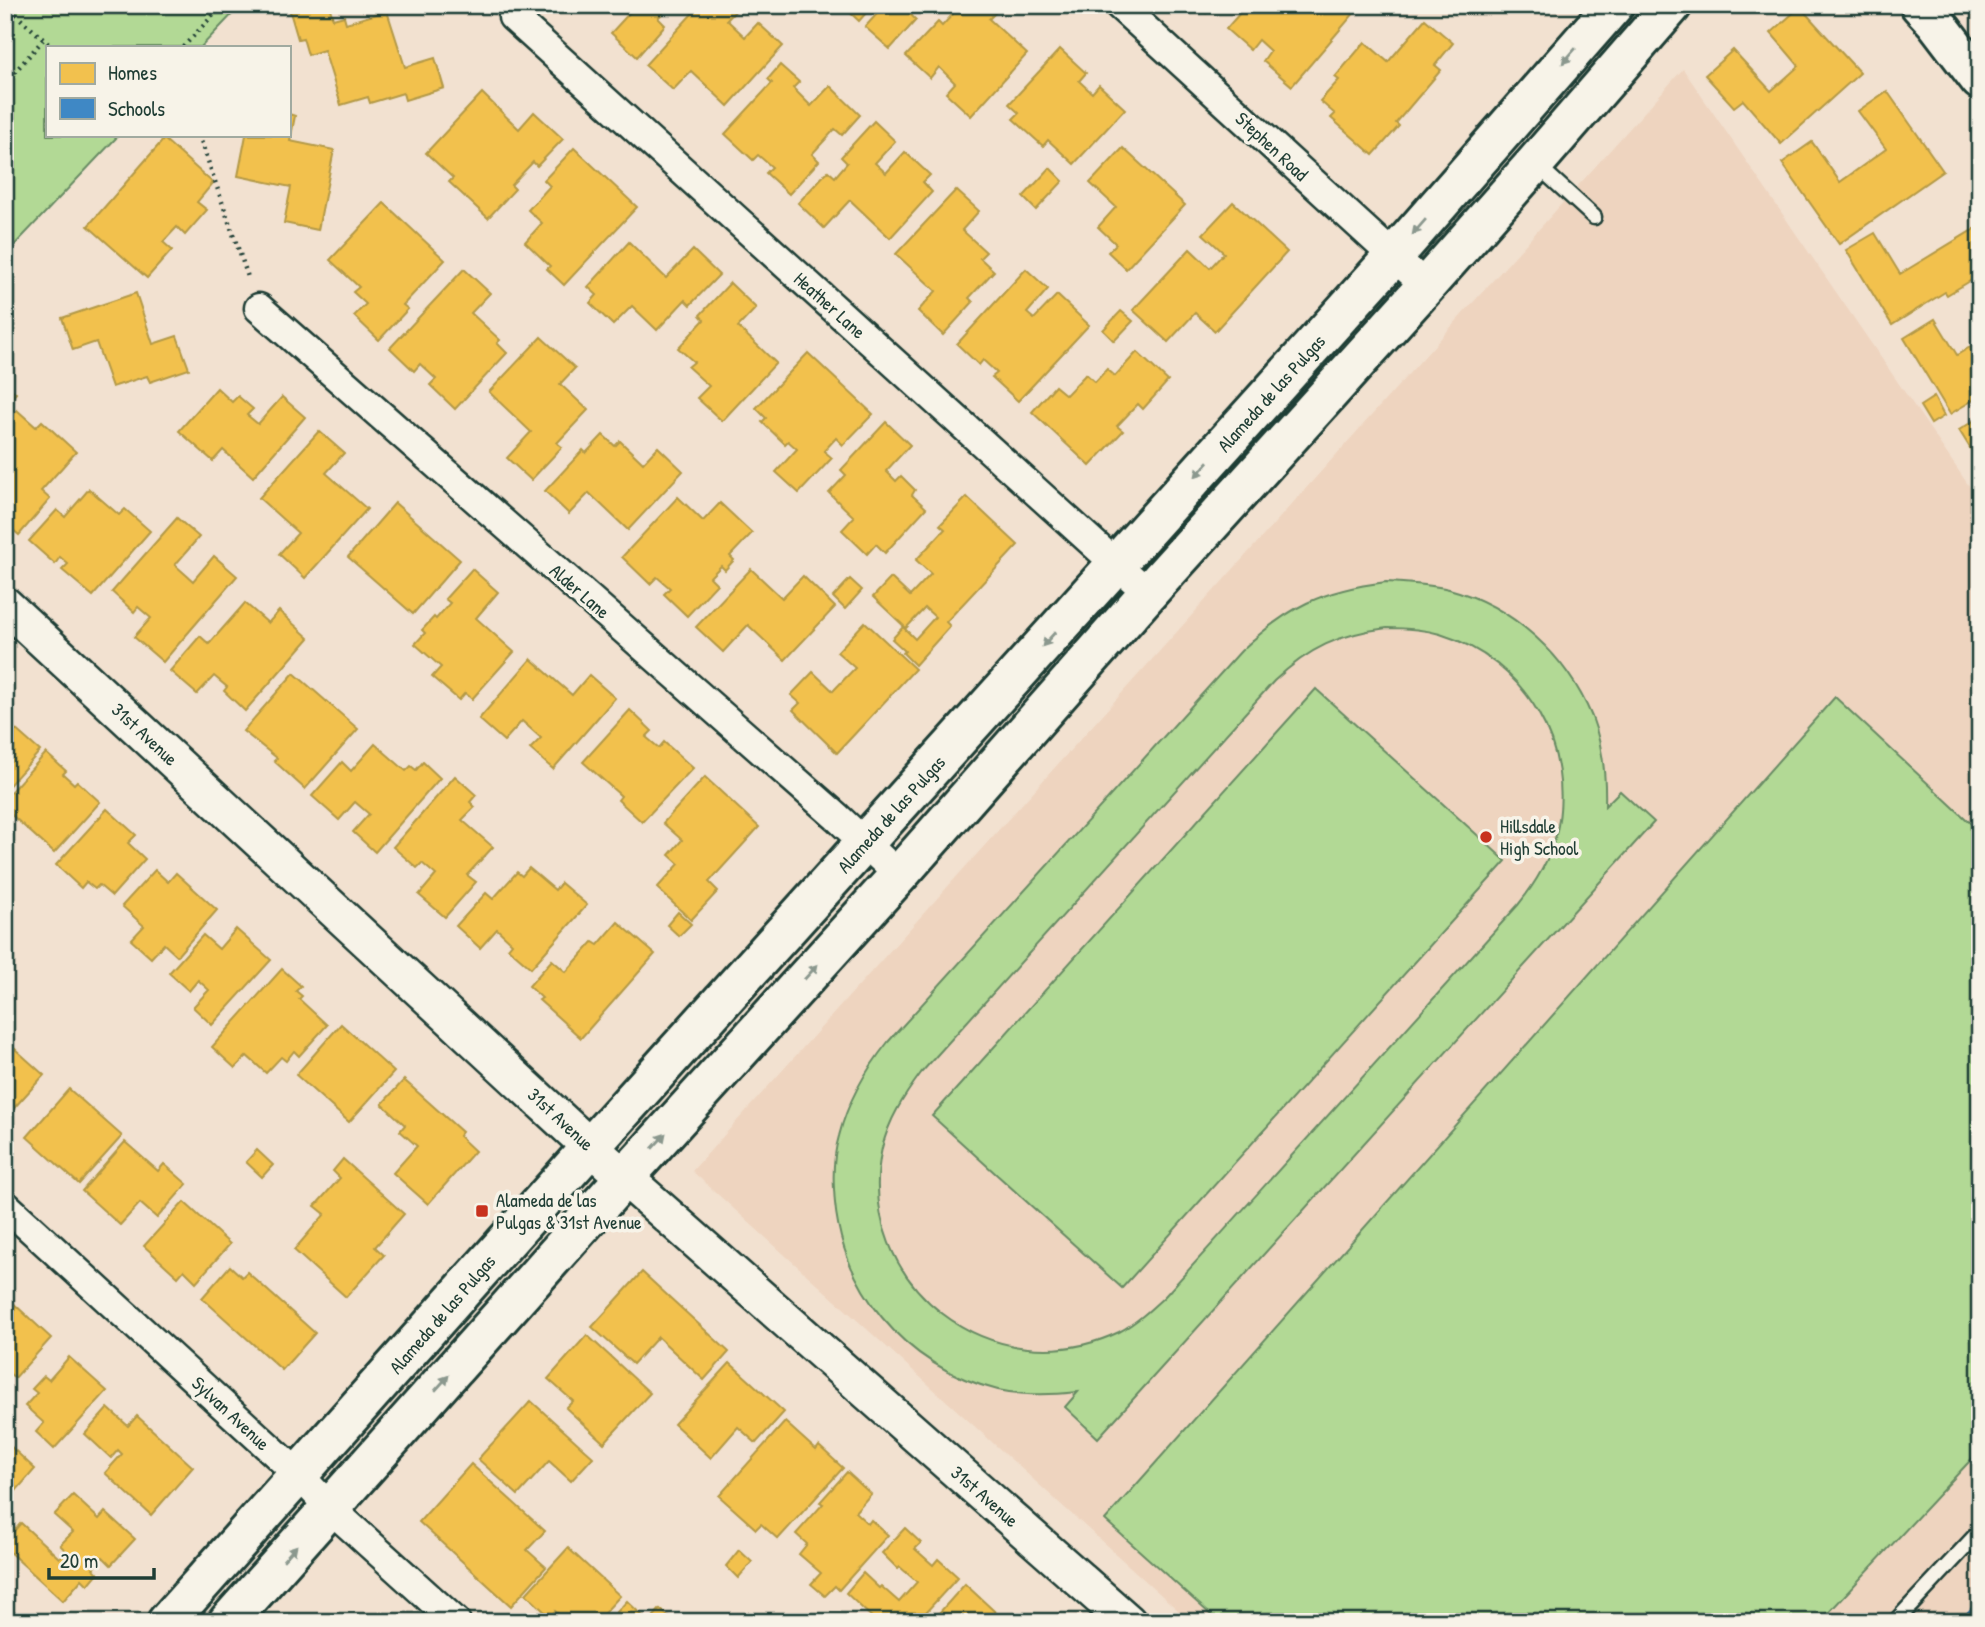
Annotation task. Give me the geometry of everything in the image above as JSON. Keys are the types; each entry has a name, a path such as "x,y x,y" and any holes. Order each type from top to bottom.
{"main road":[{"name":"Alameda de las Pulgas","path":"167,1622 590,1147 1393,257 1614,5"},
{"path":"228,1622 1426,286 1672,5"},
{"path":"1920,5 1980,80"}],"street":[{"name":"Stephen Road","path":"1119,5 1426,286"},
{"name":"Heather Lane","path":"513,17 1148,593"},
{"name":"Alder Lane","path":"259,308 837,817 899,875"},
{"name":"31st Avenue","path":"5,605 590,1147 1128,1622"},
{"name":"Sylvan Avenue","path":"5,1205 456,1622"}],"lane":[{"path":"1535,163 1594,217"},
{"path":"1895,1622 1980,1531"}],"path":[{"path":"5,5 51,46"},
{"path":"184,46 223,5"},
{"path":"5,83 43,40"},
{"path":"199,136 259,308"}],"shaded area":[{"name":"Hillsdale High School","path":"1683,69 1980,502 1980,1622 1191,1622 692,1171"}],"green space":[{"path":"5,5 241,5 202,46 46,46 46,136 118,136 5,255"},
{"path":"1386,582 1449,589 1495,608 1535,636 1568,674 1592,717 1603,761 1605,806 1620,791 1654,822 1098,1438 1065,1407 1078,1392 1018,1393 998,1390 964,1378 933,1362 905,1342 882,1317 863,1289 848,1258 838,1225 834,1169 836,1149 847,1110 858,1086 888,1042 1241,651 1290,612 1324,596 1363,585","holes":["1387,628 1434,632 1470,647 1497,664 1520,686 1538,712 1551,740 1559,771 1561,802 1553,845 1536,880 1518,905 1165,1296 1137,1320 1119,1332 1072,1347 1025,1348 981,1336 942,1314 911,1282 889,1243 878,1197 885,1137 909,1090 921,1073 1274,681 1312,651 1326,644 1354,634"]},
{"path":"1316,689 1506,861 1122,1288 932,1116"},
{"path":"1835,697 1980,832 1980,1450 1820,1622 1219,1622 1105,1520"}],"building: Homes":[{"path":"288,5 329,5 333,19 344,16 346,23 387,11 405,67 435,58 444,88 405,100 403,93 370,103 368,97 341,105 324,50 308,55 303,38 298,39"},
{"path":"631,5 670,5 658,18 665,25 637,57 611,33 634,8"},
{"path":"700,5 741,5 727,20 745,37 758,23 783,46 728,106 691,71 673,90 645,65"},
{"path":"842,5 873,5 859,21"},
{"path":"885,5 920,5 911,15 916,20 890,49 865,27"},
{"path":"952,5 1003,5 989,19 1027,54 971,116 946,93 955,83 939,67 930,78 906,56 938,22 942,26 953,14 948,9"},
{"path":"1197,5 1213,5 1206,13"},
{"path":"1247,5 1361,5 1292,86 1263,61 1270,51 1258,40 1250,50 1226,29"},
{"path":"1800,7 1860,73 1781,144 1743,100 1734,107 1705,75 1733,50 1771,91 1799,66 1771,33"},
{"path":"1425,19 1453,43 1435,65 1441,70 1396,123 1399,126 1373,155 1331,118 1335,114 1320,101 1339,80 1335,77 1365,42 1388,62"},
{"path":"1060,49 1086,73 1079,81 1092,93 1099,85 1125,109 1074,164 1048,140 1043,146 1013,119 1019,113 1009,104"},
{"path":"780,65 799,82 793,88 811,106 830,86 860,115 842,135 835,129 812,154 819,161 789,194 766,173 772,167 758,155 753,160 725,134 772,83 768,79"},
{"path":"1887,91 1943,171 1839,244 1782,163 1812,142 1840,182 1886,149 1858,111"},
{"path":"482,93 519,129 534,112 563,139 537,166 533,162 511,185 515,189 488,218 449,182 453,178 426,153"},
{"path":"290,114 295,116 290,141 334,150 318,230 284,223 291,187 238,176 246,136 290,136"},
{"path":"874,121 895,141 875,163 886,173 905,152 930,175 923,182 932,192 890,238 850,200 824,228 798,203 828,171 835,177 847,163 841,157"},
{"path":"164,139 213,183 197,202 207,210 185,235 177,227 163,242 172,250 147,278 88,226"},
{"path":"574,148 637,207 564,285 547,269 550,266 525,242 542,223 528,210 550,186 544,180"},
{"path":"1123,148 1185,205 1126,269 1108,252 1116,244 1098,227 1116,207 1090,183"},
{"path":"1050,168 1063,181 1036,210 1023,197"},
{"path":"956,190 979,211 962,230 986,252 980,258 994,271 969,298 973,302 943,335 918,311 936,291 896,254"},
{"path":"1233,202 1287,252 1215,331 1195,313 1168,342 1133,310 1190,249 1210,268 1224,253 1203,234"},
{"path":"384,203 445,260 403,305 408,309 379,340 354,316 366,304 353,292 359,287 330,260"},
{"path":"1976,228 1980,235 1980,275 1947,295 1945,292 1892,325 1846,250 1875,233 1900,274"},
{"path":"629,242 666,278 693,250 719,275 690,305 685,300 657,330 632,306 613,325 590,303 597,295 588,287"},
{"path":"464,269 490,293 471,313 500,340 497,343 507,353 455,409 430,385 436,379 420,364 414,371 390,348"},
{"path":"1026,269 1048,289 1027,313 1034,319 1057,295 1089,325 1018,401 992,377 997,373 983,360 979,365 957,344"},
{"path":"730,283 756,308 738,327 776,363 722,421 697,398 709,386 688,367 694,362 678,348 704,320 700,315"},
{"path":"136,293 153,344 177,336 189,369 150,382 147,376 112,387 96,342 73,350 62,318"},
{"path":"1121,311 1133,321 1114,341 1103,330"},
{"path":"1935,319 1957,355 1980,341 1980,396 1950,414 1904,338"},
{"path":"541,337 575,368 560,384 588,410 557,443 562,447 531,480 507,458 531,432 489,392"},
{"path":"1137,352 1168,381 1143,409 1138,404 1117,426 1123,431 1090,466 1032,412 1055,386 1066,395 1086,374 1095,382 1107,369 1115,376"},
{"path":"808,353 873,414 843,445 836,438 824,451 832,458 799,493 776,472 797,449 788,441 785,444 762,422 766,418 756,408"},
{"path":"5,383 16,393 5,406"},
{"path":"217,388 232,402 238,396 253,409 247,415 258,424 282,397 305,417 253,477 223,450 213,461 179,431"},
{"path":"1934,397 1944,416 1931,424 1920,406"},
{"path":"17,410 36,427 42,421 76,452 41,491 50,499 19,535 5,523 5,422"},
{"path":"1980,417 1980,464 1959,430"},
{"path":"886,422 910,445 886,471 896,481 901,476 915,490 912,495 926,508 885,553 876,544 867,554 842,530 854,517 829,493 846,475 841,470"},
{"path":"319,431 344,453 326,473 367,509 305,578 279,554 298,533 259,498"},
{"path":"603,435 615,446 620,441 643,463 658,447 683,471 628,530 589,493 569,514 545,491 583,450 586,453"},
{"path":"89,489 119,515 125,509 150,531 93,596 62,570 68,564 60,557 55,564 29,541 57,510 65,517"},
{"path":"678,497 703,521 720,503 752,533 730,556 734,560 725,570 721,566 710,577 717,584 687,616 664,594 670,588 657,577 650,584 622,557"},
{"path":"967,497 1018,545 946,622 950,626 915,665 892,639 903,627 915,639 935,617 925,608 906,628 873,597 891,578 910,596 931,574 916,560 945,529 940,525"},
{"path":"395,503 460,560 413,614 348,557"},
{"path":"177,518 199,537 175,565 193,581 214,556 237,576 163,662 134,637 151,618 138,607 134,612 112,592"},
{"path":"472,569 498,592 476,618 514,652 472,699 465,693 459,700 432,677 441,667 415,644 425,633 422,630 450,603 445,599"},
{"path":"751,569 782,598 803,576 835,607 785,660 748,625 723,652 696,627"},
{"path":"850,579 862,590 845,609 833,597"},
{"path":"245,603 268,623 279,611 309,638 245,711 224,691 227,687 214,676 197,694 170,671 200,636 209,644"},
{"path":"865,622 915,669 837,753 793,710 800,703 791,695 813,672 833,691 855,668 837,652"},
{"path":"531,659 572,695 589,675 615,698 553,769 530,749 541,738 522,721 504,741 479,719"},
{"path":"294,673 358,729 305,789 274,761 277,758 243,731"},
{"path":"630,710 652,731 646,737 659,748 664,742 693,768 642,822 618,800 621,796 583,762"},
{"path":"5,720 40,751 5,790"},
{"path":"375,744 406,771 411,766 416,770 423,762 440,778 375,852 353,832 369,814 355,802 339,820 312,796 342,762 351,771"},
{"path":"46,753 66,771 63,774 74,784 77,781 100,802 54,853 5,809 5,798"},
{"path":"455,776 476,795 470,802 475,807 462,820 493,847 467,875 476,882 445,917 419,895 436,875 422,863 417,868 393,847"},
{"path":"705,777 759,827 709,882 718,891 691,920 657,888 679,864 669,855 682,840 663,823"},
{"path":"107,809 136,835 128,843 145,859 112,896 99,885 95,889 86,882 81,888 56,865"},
{"path":"529,868 555,890 561,883 587,905 531,968 508,948 512,943 497,929 480,948 456,926 486,893 493,899 517,872 522,876"},
{"path":"155,870 168,882 176,873 217,910 177,956 164,944 151,958 131,940 144,926 122,906"},
{"path":"678,912 691,924 679,936 667,925"},
{"path":"618,922 655,954 581,1038 539,1000 542,998 529,986 552,960 566,972 593,942 598,945"},
{"path":"236,929 271,960 212,1025 193,1007 209,990 198,980 189,991 169,973 203,935 219,949"},
{"path":"282,969 301,986 296,991 302,996 299,999 327,1025 299,1056 294,1051 286,1061 281,1057 266,1073 247,1056 235,1068 212,1047"},
{"path":"341,1024 394,1072 349,1122 296,1075"},
{"path":"5,1040 44,1075 14,1108 5,1100"},
{"path":"404,1080 462,1132 459,1136 475,1151 428,1204 393,1173 417,1146 400,1131 405,1125 382,1104"},
{"path":"69,1089 122,1136 79,1184 27,1137"},
{"path":"125,1142 158,1171 164,1164 187,1184 157,1218 140,1203 120,1225 82,1191"},
{"path":"257,1150 273,1165 262,1177 246,1162"},
{"path":"343,1159 404,1214 375,1247 384,1255 346,1297 294,1250 325,1214 315,1206 340,1178 333,1171"},
{"path":"184,1202 230,1244 196,1282 184,1270 178,1277 144,1246"},
{"path":"230,1266 242,1277 247,1272 315,1333 282,1370 202,1298"},
{"path":"642,1272 729,1352 704,1380 658,1337 633,1364 592,1327"},
{"path":"12,1302 51,1338 15,1378 5,1370 5,1309"},
{"path":"587,1335 650,1393 604,1443 566,1408 573,1401 548,1379"},
{"path":"69,1357 107,1391 54,1449 36,1432 44,1423 25,1406 37,1393 32,1389 44,1376 49,1380"},
{"path":"730,1363 784,1412 756,1443 738,1427 711,1458 674,1424"},
{"path":"531,1401 593,1457 571,1481 549,1461 518,1495 478,1459"},
{"path":"108,1408 128,1426 137,1416 193,1467 151,1515 105,1473 122,1454 118,1450 111,1458 85,1434"},
{"path":"785,1422 816,1450 819,1446 843,1468 778,1539 761,1524 756,1529 719,1496"},
{"path":"6,1442 35,1469 9,1499 5,1496"},
{"path":"471,1464 545,1531 527,1550 546,1567 511,1606 419,1522"},
{"path":"847,1472 871,1494 855,1512 868,1524 871,1520 888,1535 839,1590 835,1586 825,1596 811,1584 821,1573 799,1554 807,1544 796,1534"},
{"path":"73,1495 99,1519 105,1512 135,1539 111,1565 103,1557 93,1568 98,1573 88,1585 82,1579 63,1601 5,1548 5,1541 21,1523 59,1558 66,1551 60,1545 73,1532 54,1515"},
{"path":"905,1528 921,1543 915,1549 933,1565 938,1559 958,1577 917,1622 877,1622 846,1593 863,1573 899,1602 917,1582 900,1567 898,1569 882,1553"},
{"path":"568,1548 620,1596 596,1622 579,1622 575,1618 572,1622 567,1622 555,1611 550,1617 526,1594"},
{"path":"739,1550 752,1562 738,1578 726,1566"},
{"path":"965,1584 1006,1622 931,1622"},
{"path":"627,1601 649,1622 608,1622"},
{"path":"660,1609 675,1622 649,1622"},
{"path":"5,1612 16,1622 5,1622"}],"building: Schools":[{"path":"1980,1599 1980,1622 1959,1622"}],"place":[{"name":"Hillsdale High School","path":"1486,837"},
{"name":"Alameda de las Pulgas & 31st Avenue","path":"482,1211"}]}
